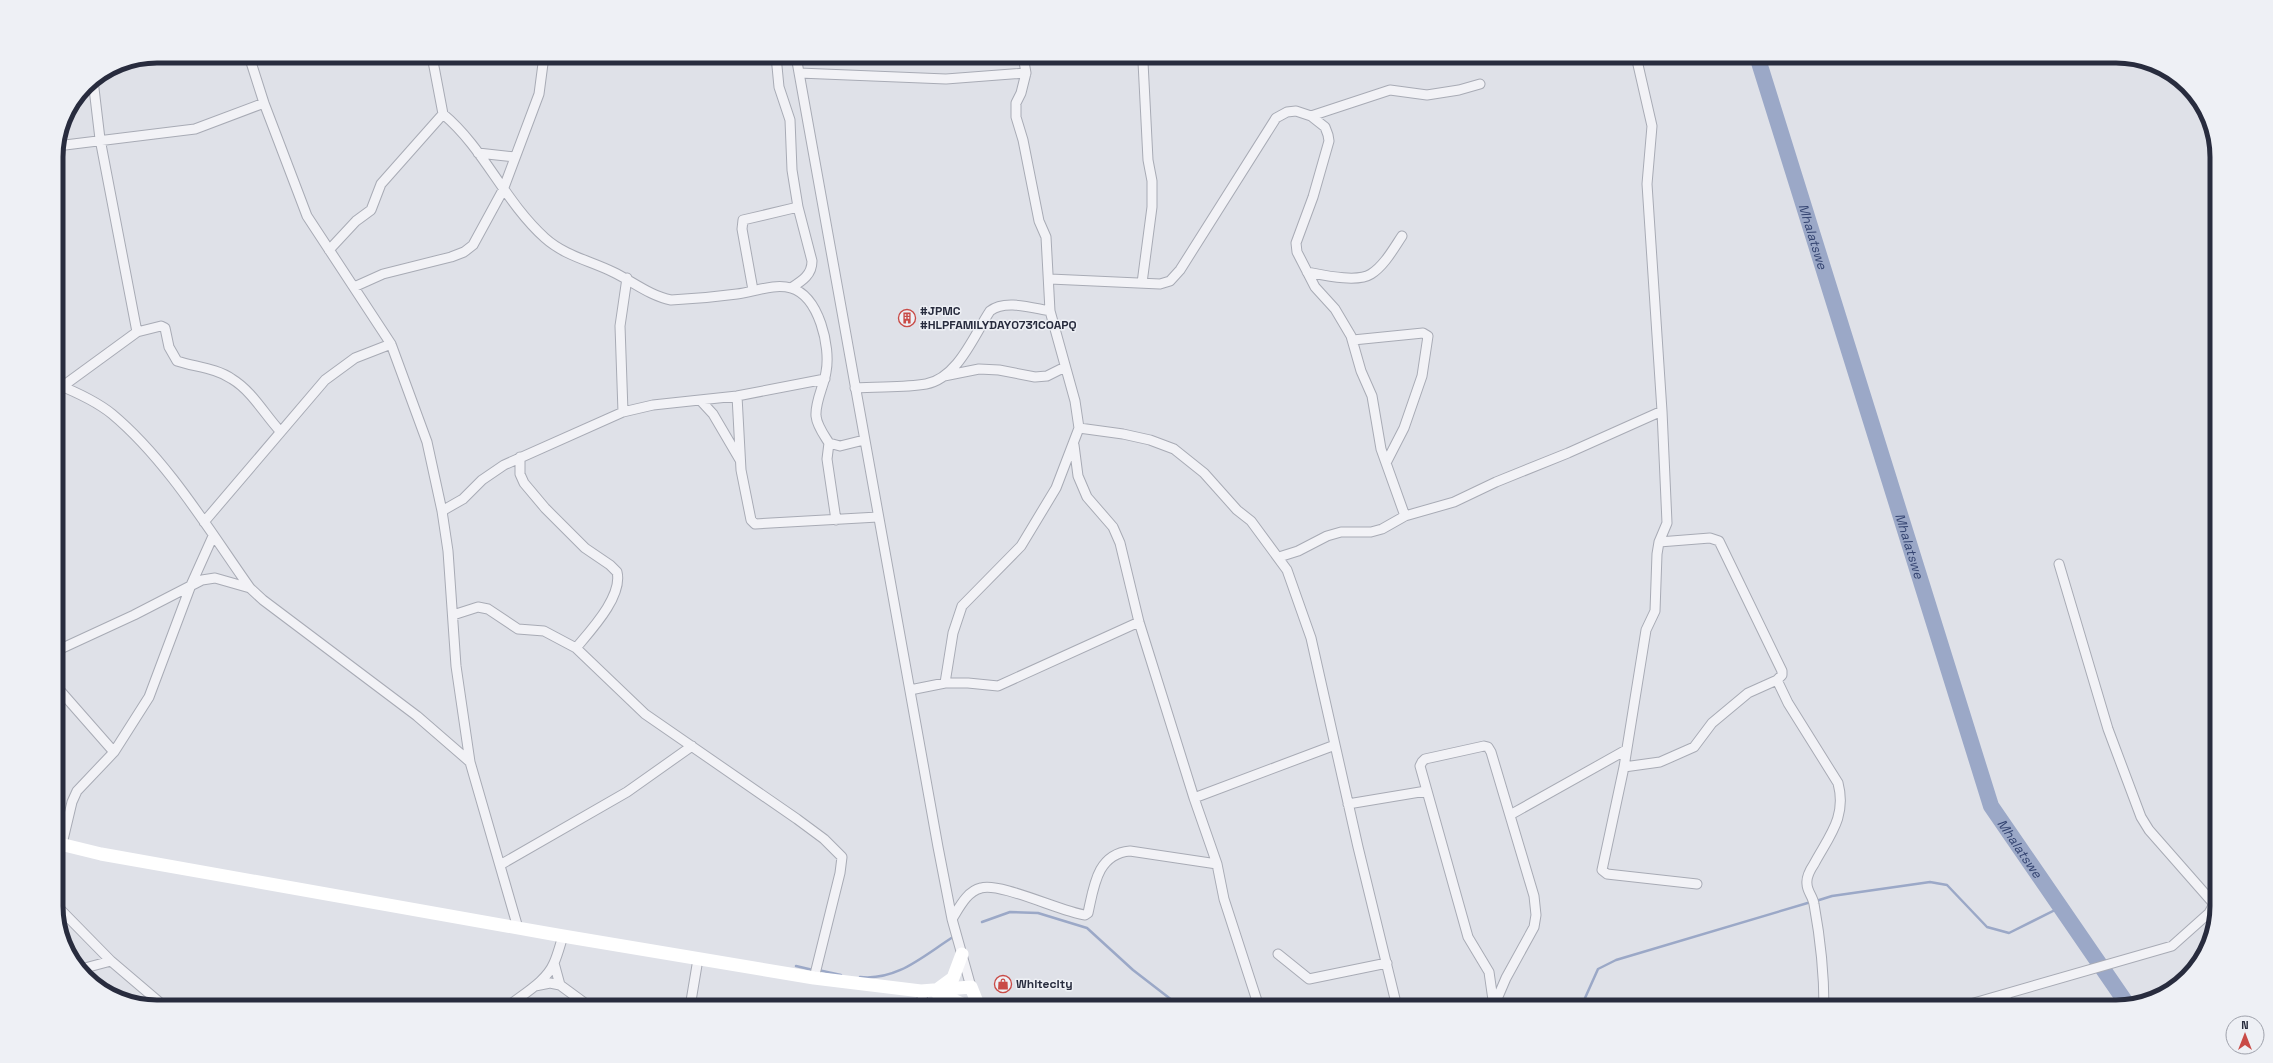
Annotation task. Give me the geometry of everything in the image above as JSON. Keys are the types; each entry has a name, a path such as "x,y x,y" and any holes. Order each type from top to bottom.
{"street":[{"path":"251,63 264,103 307,216 392,344 427,442 442,511 448,551 456,666 470,762 518,928"},
{"path":"433,63 443,114 461,129 514,206 546,239 565,252 627,278 659,298 671,300 739,294 753,290 777,287 791,288 802,293 809,300 826,338 827,370 816,408 816,416 818,426 829,443 827,459 836,520"},
{"path":"354,287 383,274 464,252 473,245 503,190 539,94 543,63"},
{"path":"777,63 779,87 790,120 792,170 798,207 810,252 812,268 809,274 791,288"},
{"path":"797,63 864,440 952,919 976,1000"},
{"path":"945,683 953,633 962,606 1021,546 1056,488 1079,428 1075,401 1050,311 1050,279 1046,237 1039,221 1023,140 1016,117 1016,103 1022,93 1026,73 1024,63"},
{"path":"1142,283 1152,207 1152,181 1148,160 1143,63"},
{"path":"1638,63 1652,126 1647,184 1662,411 1667,523 1659,542 1655,610 1646,630 1624,767 1602,864 1604,873 1697,884"},
{"path":"799,73 946,79 1026,73"},
{"path":"1311,116 1390,90 1426,95 1447,92 1480,84"},
{"path":"94,87 100,139 138,332"},
{"path":"64,145 100,139 194,129 264,103"},
{"path":"1050,279 1160,284 1170,281 1180,270 1276,118 1287,112 1296,112 1311,116 1325,127 1328,141 1313,197 1296,243 1297,252 1315,287 1335,309 1353,340 1361,371 1372,396 1381,449 1404,516"},
{"path":"329,250 356,221 371,210 381,184 443,114"},
{"path":"478,153 515,157"},
{"path":"753,290 742,229 742,220 798,207"},
{"path":"1307,272 1337,277 1370,275 1379,268 1402,236"},
{"path":"623,412 620,326 627,278"},
{"path":"944,376 957,363 990,311 995,307 1003,305 1050,311"},
{"path":"63,382 138,332 161,326 165,328 173,356 177,361 207,368 233,379 255,401 280,432"},
{"path":"1353,340 1423,333 1428,336 1422,376 1404,428 1386,463"},
{"path":"204,522 325,380 354,358 392,344"},
{"path":"855,388 927,384 944,376 979,369 998,370 1035,377 1047,376 1065,368"},
{"path":"442,511 463,499 482,480 504,465 623,412 653,405 737,396 825,379"},
{"path":"63,387 88,398 112,414 134,436 176,484 250,588 417,716 470,762"},
{"path":"737,396 741,462 751,520 755,524 878,517"},
{"path":"701,401 713,414 741,462"},
{"path":"1279,557 1298,551 1327,536 1341,532 1371,532 1382,529 1404,516 1454,502 1496,482 1568,453 1662,411"},
{"path":"1079,428 1123,434 1150,440 1174,449 1204,472 1237,510 1251,521 1279,557 1294,586 1311,638 1348,804 1395,1000"},
{"path":"829,443 840,446 864,440"},
{"path":"1073,441 1078,476 1087,497 1113,527 1120,543 1139,622 1194,798 1217,864 1224,899 1257,1000"},
{"path":"520,457 520,474 524,483 545,508 585,548 610,564 617,572 616,589 607,608 576,648"},
{"path":"63,831 77,791 114,752 149,697 191,585 213,536"},
{"path":"1624,767 1660,762 1694,747 1712,723 1748,693 1777,680 1782,675 1782,671 1719,541 1710,538 1659,542"},
{"path":"2059,564 2108,729 2141,818 2150,830 2210,896"},
{"path":"63,647 134,615 202,580 215,578 250,588"},
{"path":"452,615 478,607 488,609 518,629 544,631 576,648 645,714 797,819 824,839 842,856 840,873 814,978"},
{"path":"910,690 945,683 968,682 998,686 1139,622"},
{"path":"1777,680 1788,702 1838,783 1842,797 1842,810 1838,821 1809,873 1807,884 1814,902 1824,987 1824,1000"},
{"path":"63,694 114,752"},
{"path":"1194,798 1335,745"},
{"path":"500,865 627,792 692,746"},
{"path":"1493,1000 1489,972 1468,937 1420,766 1422,762 1484,746 1488,747 1491,752 1534,896 1536,915 1534,927 1506,978 1497,1000"},
{"path":"1510,815 1626,750"},
{"path":"1348,804 1426,791"},
{"path":"63,845 101,854 563,936 814,978 921,991 934,991 971,986"},
{"path":"952,919 973,891 982,887 990,887 1030,897 1085,915 1088,913 1101,867 1109,858 1119,852 1130,851 1217,864"},
{"path":"63,912 111,961 157,1000"},
{"path":"1994,1000 2172,946 2209,917"},
{"path":"516,1000 535,986 554,964 563,936"},
{"path":"934,991 953,978 962,954"},
{"path":"1278,954 1309,979 1387,963"},
{"path":"691,1000 698,959"},
{"path":"86,968 111,961"},
{"path":"554,964 560,985"},
{"path":"535,986 550,983 560,985 580,1000"},
{"path":"921,991 922,1000"},
{"path":"934,991 953,1000"},
{"path":"2004,996 2007,1000"}],"waterway":[{"name":"Mhalatswe","path":"1759,63 1991,806 2124,999"},
{"path":"1816,901 1832,896 1930,882 1947,885 1987,927 2009,933 2061,907"},
{"path":"1584,1000 1598,969 1616,960 1811,902"},
{"path":"982,922 1010,912 1038,913 1087,928 1133,970 1172,1000"},
{"path":"860,977 886,975 898,971 909,966 953,937"},
{"path":"796,966 813,970"},
{"path":"818,970 841,975"}],"place":[{"name":"#JPMC #HLPFAMILYDAY0731COAPQ","path":"907,318"},
{"name":"Whitecity","path":"1003,984"}]}
